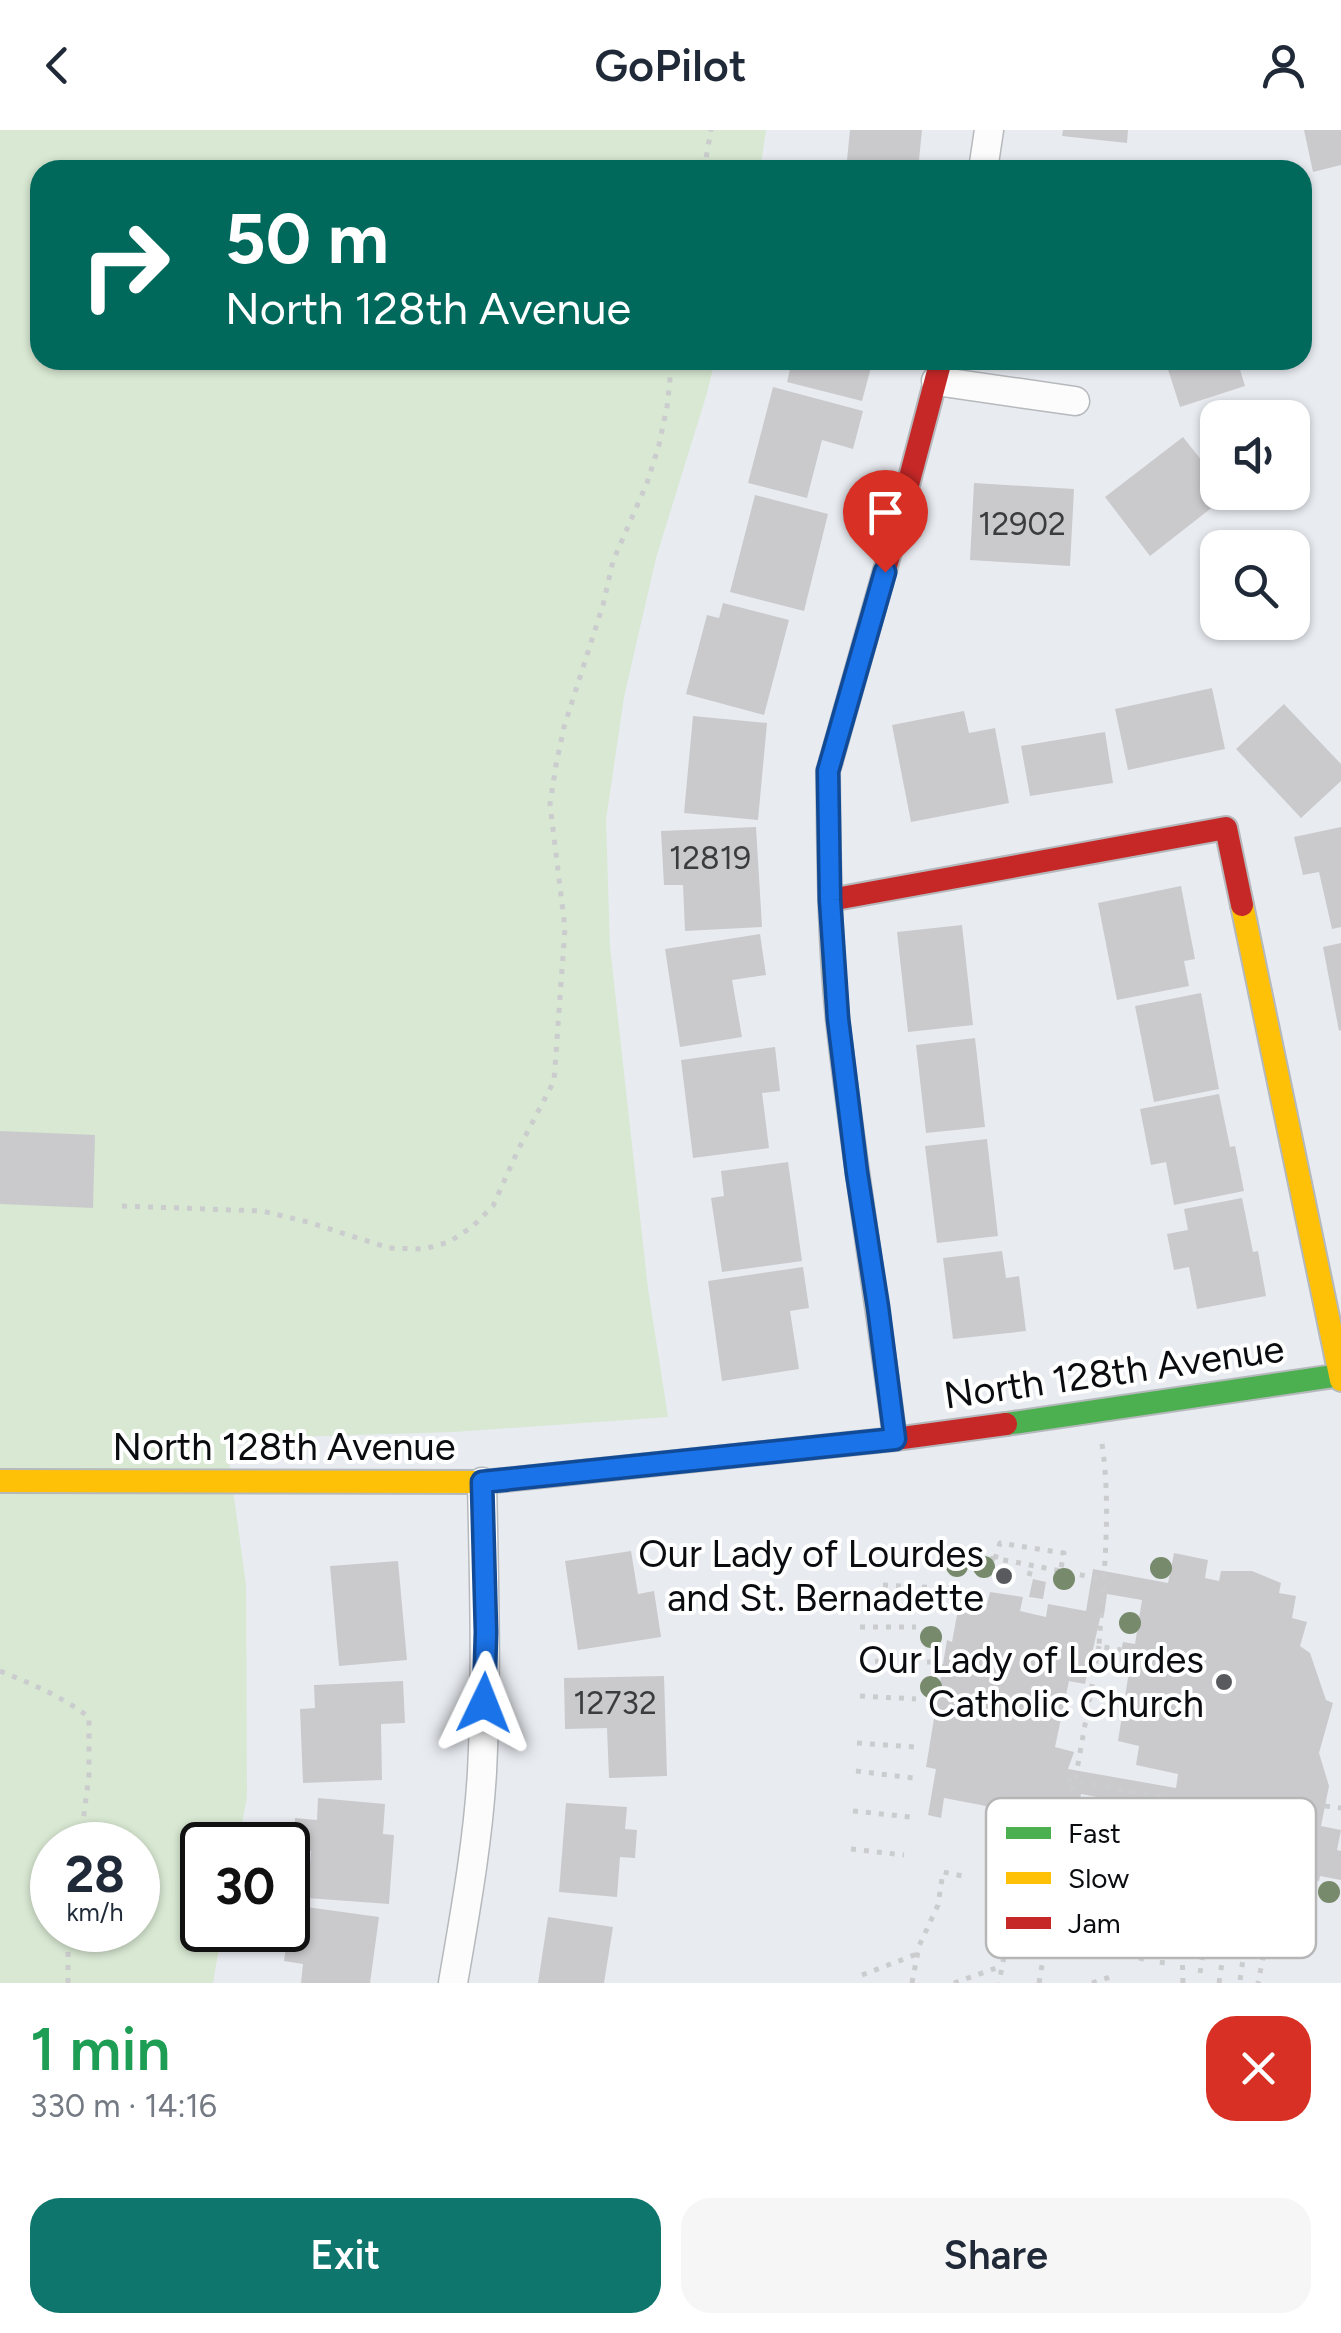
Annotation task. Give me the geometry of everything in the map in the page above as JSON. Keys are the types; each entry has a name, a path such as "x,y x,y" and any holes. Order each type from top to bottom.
{"street":[{"path":"984,160 989,130"},
{"path":"895,1439 840,1038 830,900 828,771 938,371 1074,401"},
{"path":"830,900 1226,828 1341,1377"},
{"name":"North 128th Avenue","path":"0,1480 482,1482 895,1439 1341,1377"},
{"path":"453,1983 482,1774 486,1632 482,1482"}],"path":[{"path":"706,160 711,130"},
{"path":"122,1206 262,1211 390,1248 424,1249 448,1242 472,1227 493,1206 554,1081 564,928 550,804 556,765 613,561 659,445 670,370"},
{"path":"1071,1798 1098,1646 1103,1579 1105,1466 1098,1412"},
{"path":"996,1559 1000,1543 1064,1553 1061,1570"},
{"path":"913,1548 1103,1579"},
{"path":"1030,1576 1032,1565"},
{"path":"882,1585 958,1589"},
{"path":"860,1627 916,1627"},
{"path":"1098,1646 1121,1650"},
{"path":"862,1660 930,1662 943,1667"},
{"path":"0,1671 44,1688 89,1717 89,1775 83,1822"},
{"path":"860,1696 916,1700"},
{"path":"858,1743 914,1746"},
{"path":"856,1771 913,1778"},
{"path":"1067,1779 1162,1798"},
{"path":"1325,1806 1341,1808"},
{"path":"854,1811 910,1817"},
{"path":"852,1849 904,1854"},
{"path":"910,1982 938,1905 943,1872 964,1876"},
{"path":"68,1952 68,1983"},
{"path":"862,1975 917,1954"},
{"path":"999,1983 1004,1958"},
{"path":"1038,1983 1042,1958"},
{"path":"1162,1965 1163,1958"},
{"path":"1200,1973 1202,1958"},
{"path":"1219,1983 1223,1958"},
{"path":"1240,1980 1243,1958"},
{"path":"1258,1983 1263,1958"},
{"path":"954,1983 1002,1966"},
{"path":"1092,1983 1110,1977"}],"green space":[{"path":"0,130 766,130 762,160 30,160 30,370 713,370 656,558 624,697 606,820 610,947 648,1289 668,1417 453,1432 226,1439 246,1585 247,1797 242,1822 180,1822 180,1952 218,1952 213,1983 0,1983"}],"building":[{"path":"850,130 922,130 919,160 847,160"},
{"path":"1063,130 1128,130 1127,143 1062,136"},
{"path":"1304,130 1341,130 1341,165 1313,172"},
{"path":"790,370 870,370 862,401 787,382"},
{"path":"1168,370 1240,370 1245,386 1180,407"},
{"path":"773,387 863,411 853,449 822,440 807,498 748,483"},
{"path":"1183,437 1200,458 1200,510 1209,510 1150,556 1105,497"},
{"path":"974,483 1074,489 1070,566 970,560"},
{"path":"755,495 828,514 804,611 730,592"},
{"path":"723,603 789,620 764,715 686,694 707,615 719,618"},
{"path":"1212,688 1225,749 1128,770 1115,709"},
{"path":"1284,704 1341,764 1341,781 1301,818 1236,749"},
{"path":"964,711 969,733 995,728 1009,803 911,822 892,725"},
{"path":"693,716 767,723 758,820 684,813"},
{"path":"1105,732 1113,783 1030,796 1021,746"},
{"path":"756,827 762,927 685,931 683,885 664,885 661,831"},
{"path":"1341,827 1341,927 1332,929 1319,872 1303,875 1294,837"},
{"path":"1181,886 1195,959 1184,961 1189,986 1117,1000 1098,903"},
{"path":"962,925 973,1025 908,1032 897,932"},
{"path":"760,934 766,975 732,980 742,1037 680,1047 665,949"},
{"path":"1341,943 1341,1030 1339,1031 1323,947"},
{"path":"1201,993 1219,1089 1154,1102 1135,1006"},
{"path":"975,1038 985,1127 926,1133 916,1045"},
{"path":"775,1047 780,1091 762,1093 769,1148 693,1158 681,1060"},
{"path":"1219,1094 1244,1191 1174,1205 1166,1162 1151,1165 1140,1109"},
{"path":"0,1131 95,1135 93,1208 0,1204"},
{"path":"987,1139 998,1236 937,1243 925,1146"},
{"path":"788,1162 802,1261 722,1272 711,1198 724,1196 721,1171"},
{"path":"1242,1198 1266,1296 1197,1309 1189,1267 1174,1270 1167,1234 1188,1230 1184,1209"},
{"path":"1002,1251 1006,1278 1019,1276 1026,1331 953,1339 943,1258"},
{"path":"803,1267 809,1308 790,1311 799,1369 722,1381 708,1281"},
{"path":"631,1551 638,1594 654,1591 661,1637 578,1650 565,1561"},
{"path":"1174,1553 1208,1560 1205,1578 1219,1581 1221,1571 1252,1571 1281,1583 1279,1593 1296,1596 1292,1618 1307,1622 1300,1646 1310,1653 1326,1700 1333,1703 1319,1753 1329,1786 1321,1826 1341,1830 1337,1850 1341,1851 1341,1880 1320,1876 1316,1881 1316,1798 1103,1798 1081,1794 1080,1798 986,1798 986,1806 944,1798 941,1818 928,1815 936,1769 926,1767 947,1640 952,1642 960,1599 987,1604 990,1592 1023,1597 1020,1611 1046,1617 1048,1604 1086,1611 1093,1569 1168,1583","holes":["1107,1594 1142,1600 1135,1644 1123,1642 1120,1656 1120,1662 1130,1665 1118,1741 1139,1746 1136,1765 1178,1774 1176,1788 1068,1769 1074,1752 1055,1747 1069,1681 1085,1684"]},
{"path":"398,1561 407,1660 339,1666 330,1566"},
{"path":"1033,1579 1046,1582 1043,1599 1029,1597"},
{"path":"664,1676 667,1776 609,1778 607,1728 565,1729 564,1678"},
{"path":"403,1681 405,1723 381,1724 382,1780 303,1783 300,1709 315,1708 314,1685"},
{"path":"318,1798 385,1804 383,1834 394,1835 389,1904 310,1898 310,1822 295,1822 295,1818 317,1820"},
{"path":"566,1803 627,1807 625,1829 637,1830 635,1858 620,1857 617,1897 559,1892"},
{"path":"310,1907 379,1917 370,1983 301,1983 303,1964 284,1961 285,1952 310,1952"},
{"path":"548,1917 613,1927 604,1983 538,1983"}],"traffic: fast":[{"path":"1006,1424 1341,1375"}],"traffic: slow":[{"path":"831,761 830,897 838,1023 895,1439"},
{"path":"1242,905 1341,1380"},
{"path":"0,1481 504,1480"}],"traffic: jam":[{"path":"831,761 938,370"},
{"path":"830,900 1226,828 1242,905"},
{"path":"504,1480 1006,1424"}],"place":[{"name":"Our Lady of Lourdes and St. Bernadette","path":"1004,1576"},
{"name":"Our Lady of Lourdes Catholic Church","path":"1224,1682"}],"route":[{"path":"484,1703 482,1482 895,1439 838,1019 830,900 828,771 885,572"}]}
